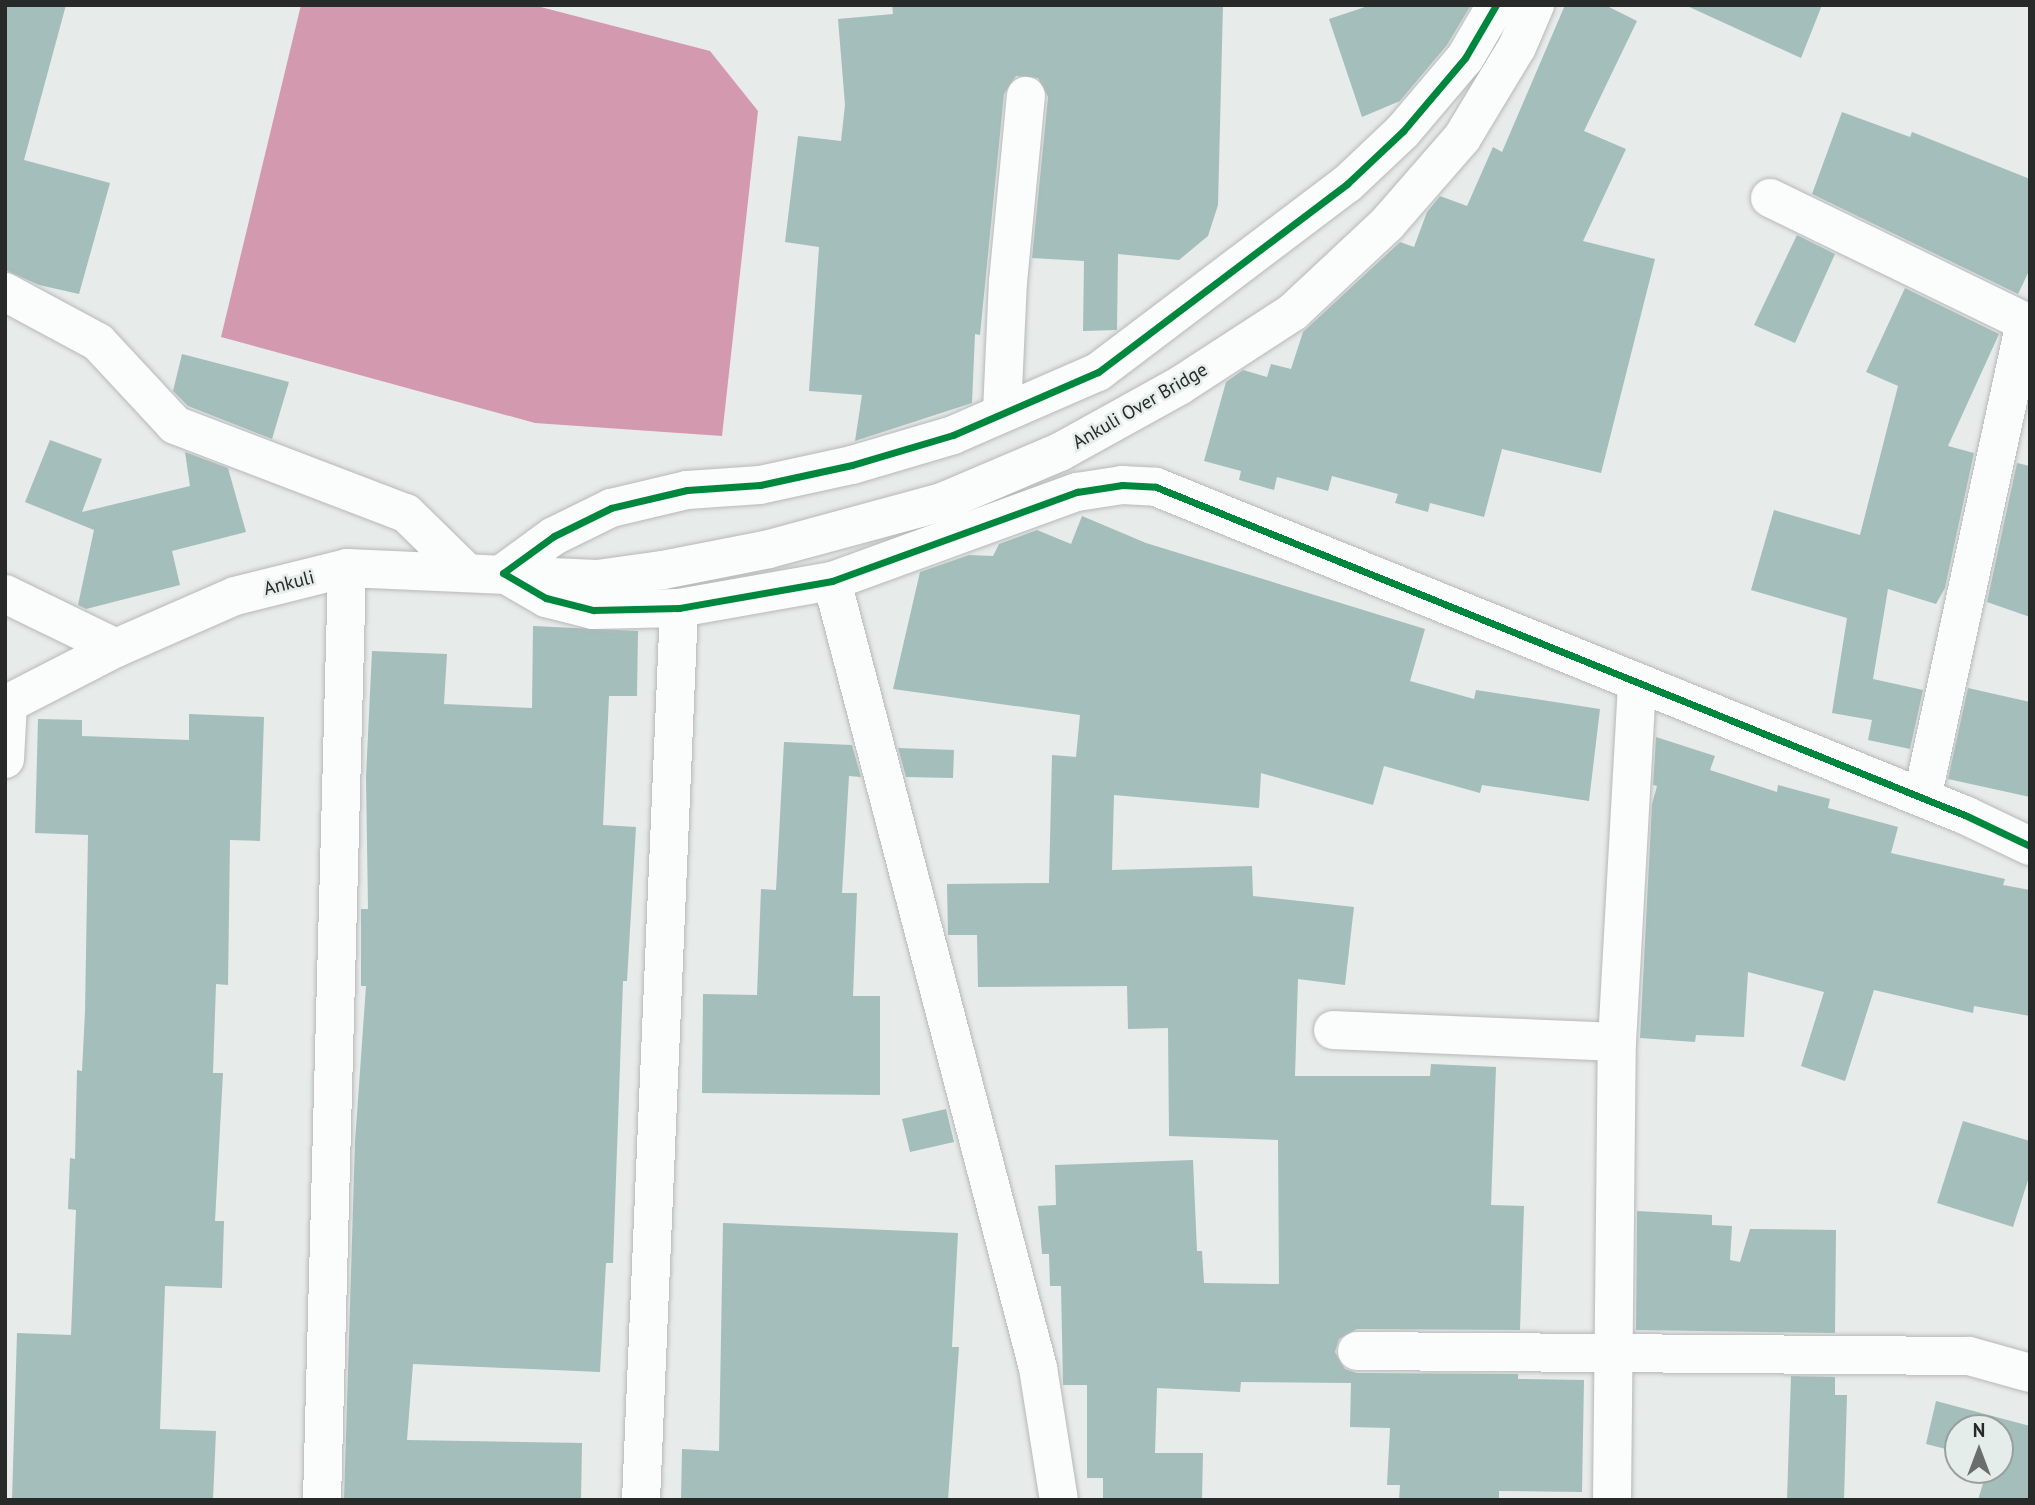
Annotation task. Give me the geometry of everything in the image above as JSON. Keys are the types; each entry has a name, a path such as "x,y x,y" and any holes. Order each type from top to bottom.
{"street":[{"path":"1496,5 1456,69 1403,131 1347,184 1224,282 1098,372 953,435 852,465 760,485 687,489 611,508 554,536 503,573 546,597 593,610 678,608 832,581 1077,492 1122,485 1156,487 1922,797 2030,846"},
{"name":"Ankuli Over Bridge","path":"597,579 769,549 942,502 1060,452 1179,386 1293,312 1387,224 1462,138 1517,47 1535,5"},
{"path":"1002,412 1008,282 1026,96"},
{"path":"1770,198 2025,323 1922,797"},
{"path":"5,292 98,342 175,425 406,513 465,571"},
{"path":"322,1500 347,568"},
{"name":"Ankuli","path":"7,704 116,648 235,596 347,568 465,571 597,579"},
{"path":"832,581 1038,1368 1059,1500"},
{"path":"5,594 116,648"},
{"path":"641,1500 678,608"},
{"path":"1612,1500 1617,1356 1617,1042 1637,683"},
{"path":"5,759 7,704"},
{"path":"1333,1030 1617,1042"},
{"path":"1357,1351 1617,1356 1969,1356 2030,1373"}],"shaded area":[{"path":"301,5 533,5 710,51 758,111 722,436 535,423 221,337"}],"building":[{"path":"5,5 66,5 24,160 110,183 79,294 39,285 5,270"},
{"path":"892,5 1223,5 1218,205 1208,236 1179,260 1118,254 1117,330 1083,331 1084,261 1032,258 1048,97 1038,78 1016,76 1004,94 980,335 975,334 972,403 855,441 862,395 809,391 819,247 785,242 798,136 841,141 845,105 838,19 893,14"},
{"path":"1371,5 1471,5 1447,45 1400,101 1362,117 1329,19"},
{"path":"1565,5 1605,5 1637,21 1584,131 1626,149 1583,241 1655,259 1601,473 1502,449 1484,517 1430,503 1428,512 1395,503 1398,494 1332,476 1328,491 1277,477 1274,490 1239,480 1241,471 1204,461 1226,382 1243,370 1267,377 1271,364 1291,369 1303,332 1400,242 1414,247 1427,212 1440,196 1467,206 1493,147 1502,152"},
{"path":"1685,5 1822,5 1801,58"},
{"path":"1842,112 1910,137 1912,132 2030,179 2030,269 2018,294 1812,194"},
{"path":"1797,235 1835,254 1795,343 1754,325"},
{"path":"1905,288 1999,334 1948,446 1974,453 1945,588 1936,604 1888,589 1873,679 1923,690 1910,749 1868,740 1872,720 1832,713 1847,618 1751,590 1774,510 1860,535 1898,386 1866,372"},
{"path":"182,354 289,382 272,439 188,406 173,391"},
{"path":"50,440 102,459 82,512 190,486 185,452 228,468 246,532 172,551 180,585 86,609 78,605 94,530 25,502"},
{"path":"2017,463 2030,466 2030,617 1987,602"},
{"path":"1082,516 1146,543 1425,629 1410,681 1474,699 1476,690 1600,709 1589,801 1482,785 1480,793 1384,766 1373,805 1261,773 1259,808 1114,795 1112,870 1252,866 1253,896 1354,907 1345,985 1298,979 1295,1076 1430,1076 1431,1064 1496,1067 1491,1205 1524,1206 1520,1330 1357,1329 1339,1339 1335,1352 1345,1369 1357,1373 1518,1374 1518,1379 1584,1380 1582,1492 1499,1491 1499,1500 1399,1500 1400,1485 1387,1485 1390,1428 1350,1427 1351,1383 1241,1382 1240,1392 1157,1388 1155,1453 1203,1453 1202,1500 1103,1500 1103,1478 1087,1478 1087,1385 1063,1385 1061,1286 1050,1286 1049,1254 1042,1254 1038,1206 1056,1205 1055,1165 1193,1160 1197,1251 1202,1251 1204,1283 1279,1284 1278,1140 1169,1136 1168,1028 1128,1029 1127,986 978,987 977,935 948,935 947,884 1049,883 1052,755 1076,757 1080,715 893,689 920,572 969,555 993,556 999,544 1037,530 1071,544"},
{"path":"533,626 638,631 637,696 609,696 603,825 636,827 627,981 623,981 613,1263 606,1263 600,1372 413,1364 407,1440 582,1443 581,1500 344,1500 355,1142 366,986 361,986 361,909 368,909 366,777 372,651 447,654 444,704 532,708"},
{"path":"1968,688 2030,702 2030,797 1948,779"},
{"path":"189,714 264,717 260,841 230,840 228,985 216,984 213,1073 223,1073 215,1221 224,1221 222,1288 165,1286 160,1429 216,1431 213,1500 12,1500 17,1333 71,1335 76,1210 68,1209 70,1158 75,1159 77,1070 82,1071 85,1012 88,835 35,833 38,719 82,720 82,736 189,740"},
{"path":"1656,737 1715,756 1710,770 1777,792 1778,785 1830,799 1828,808 1898,827 1891,853 2005,879 2003,885 2030,890 2030,1016 1974,1006 1973,1013 1874,990 1845,1081 1801,1066 1824,992 1748,972 1744,1037 1696,1035 1695,1042 1640,1038 1652,804 1657,786 1653,785"},
{"path":"784,742 852,745 861,777 849,776 842,893 857,893 853,996 880,996 880,1095 702,1093 703,994 757,995 761,889 776,890"},
{"path":"898,748 954,750 953,778 906,777"},
{"path":"946,1109 954,1142 910,1152 902,1119"},
{"path":"1963,1121 2030,1141 2030,1174 2013,1227 1937,1203"},
{"path":"1637,1211 1712,1215 1712,1225 1732,1226 1730,1260 1740,1262 1750,1229 1836,1230 1835,1333 1636,1330"},
{"path":"723,1223 958,1233 952,1347 959,1347 948,1500 681,1500 682,1449 719,1451"},
{"path":"1791,1376 1835,1377 1835,1395 1847,1395 1844,1500 1787,1500"},
{"path":"1936,1401 1985,1414 1944,1414 1944,1448 1926,1444"},
{"path":"2014,1422 2030,1426 2030,1500 1978,1500 1983,1484 2014,1484"}],"cycle path":[{"path":"1496,5 1465,58 1403,131 1347,184 1098,372 953,435 852,465 760,485 687,490 611,508 554,536 503,573 546,598 593,610 679,608 832,581 1077,492 1122,485 1156,487 1967,816 2030,846"}]}
